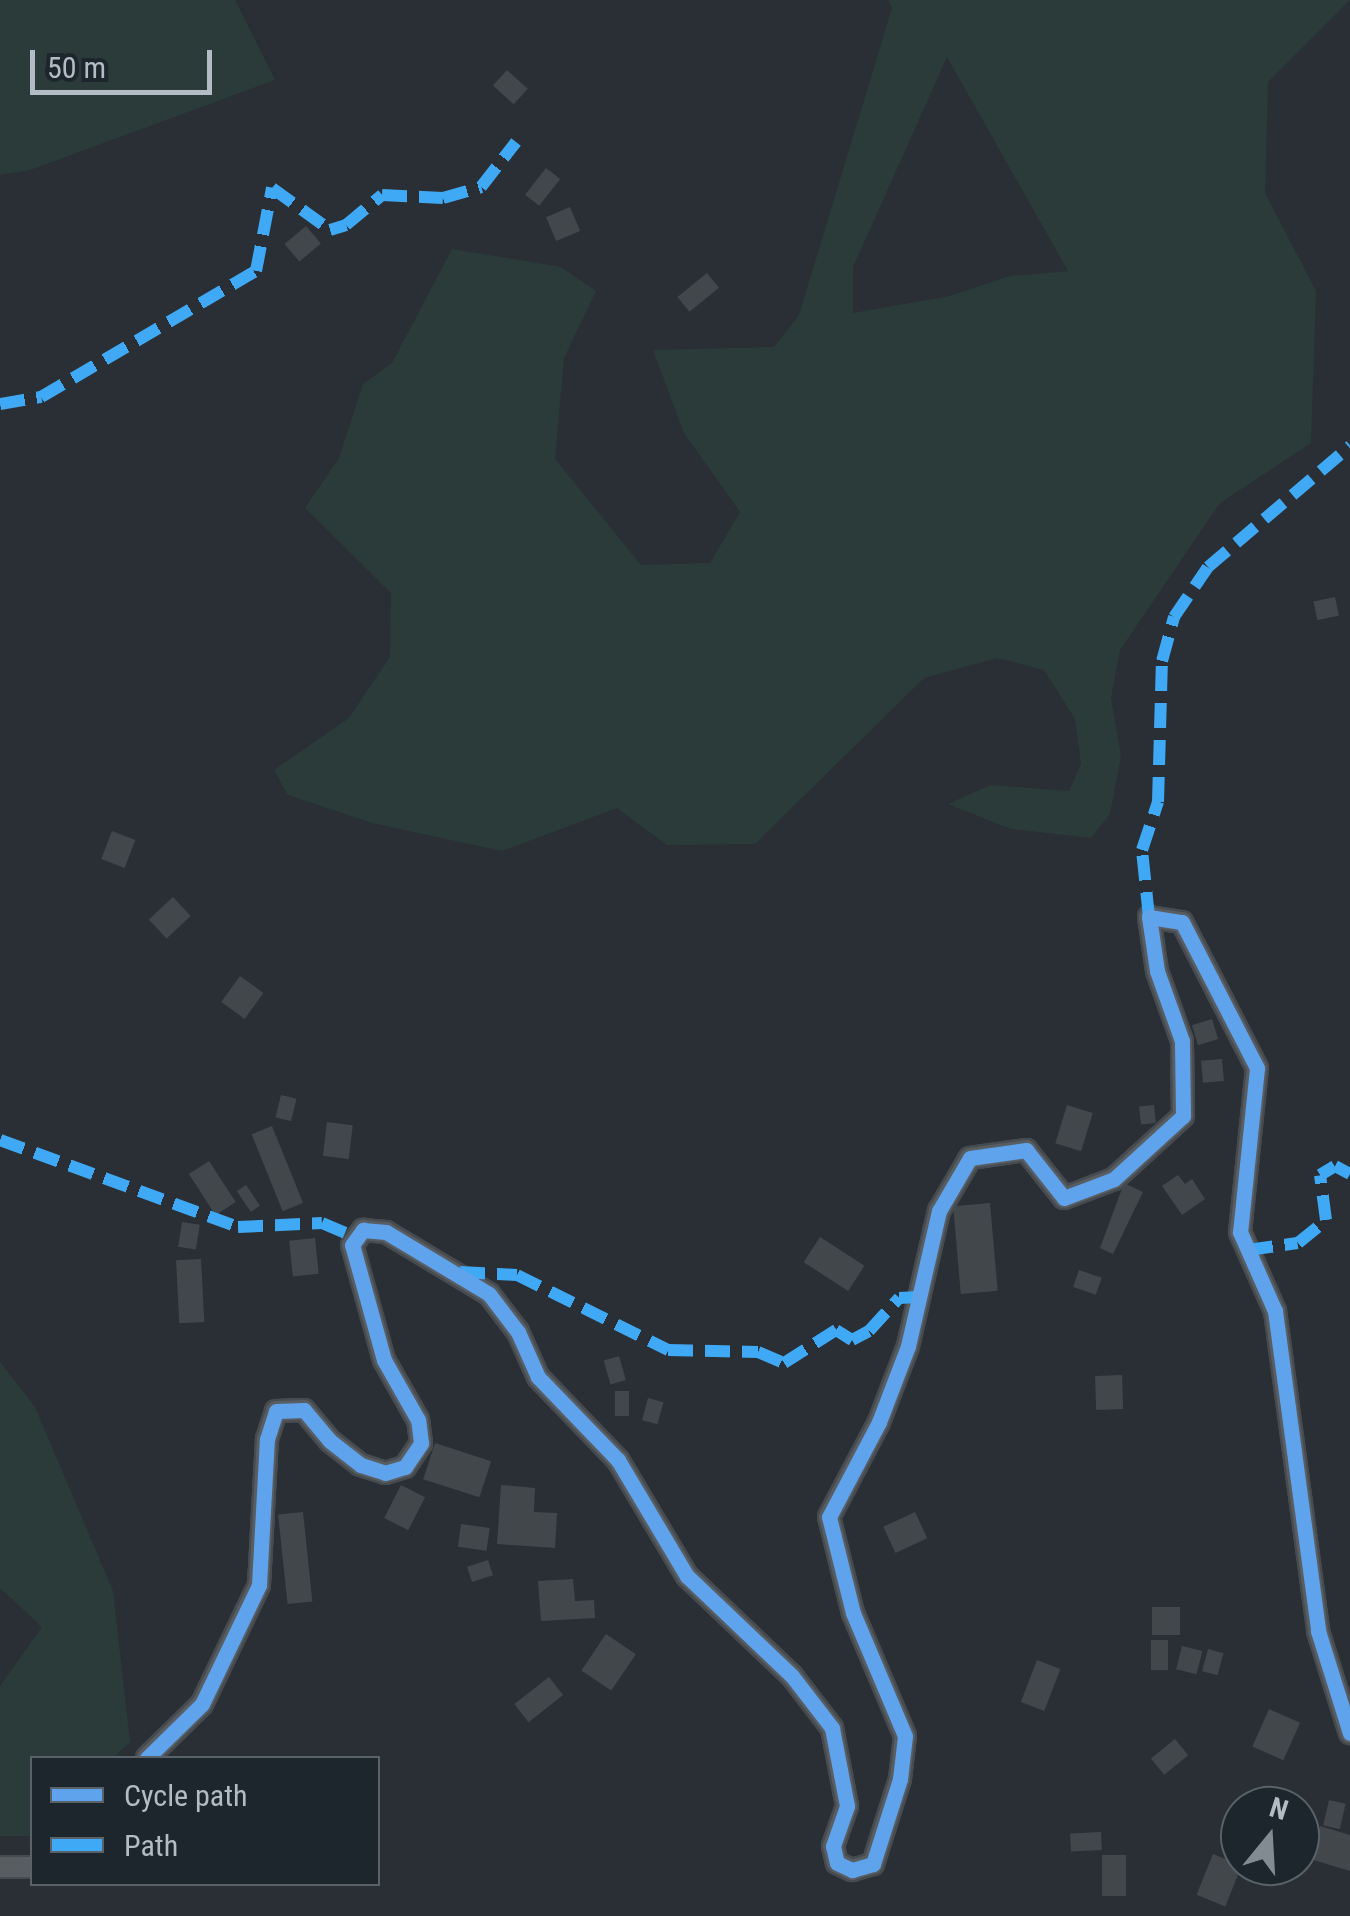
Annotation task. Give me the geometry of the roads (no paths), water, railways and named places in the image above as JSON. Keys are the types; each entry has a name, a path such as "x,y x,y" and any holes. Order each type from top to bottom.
{"street":[{"path":"149,1756 202,1704 259,1585 267,1439 276,1411 304,1410 346,1453 385,1473 405,1467 421,1443 418,1420 384,1360 352,1246 363,1230 386,1232 489,1294 518,1332 538,1377 618,1460 687,1576 792,1676 822,1715 843,1762 847,1806 833,1846 838,1863 852,1870 874,1864 900,1779 905,1736 853,1613 829,1516 879,1422 908,1346 939,1211 970,1158 1026,1150 1064,1198 1114,1179 1183,1116 1182,1041 1157,971 1149,917 1182,922 1258,1068 1240,1232 1276,1311 1318,1630 1350,1733"},
{"path":"0,1867 30,1868"}]}
